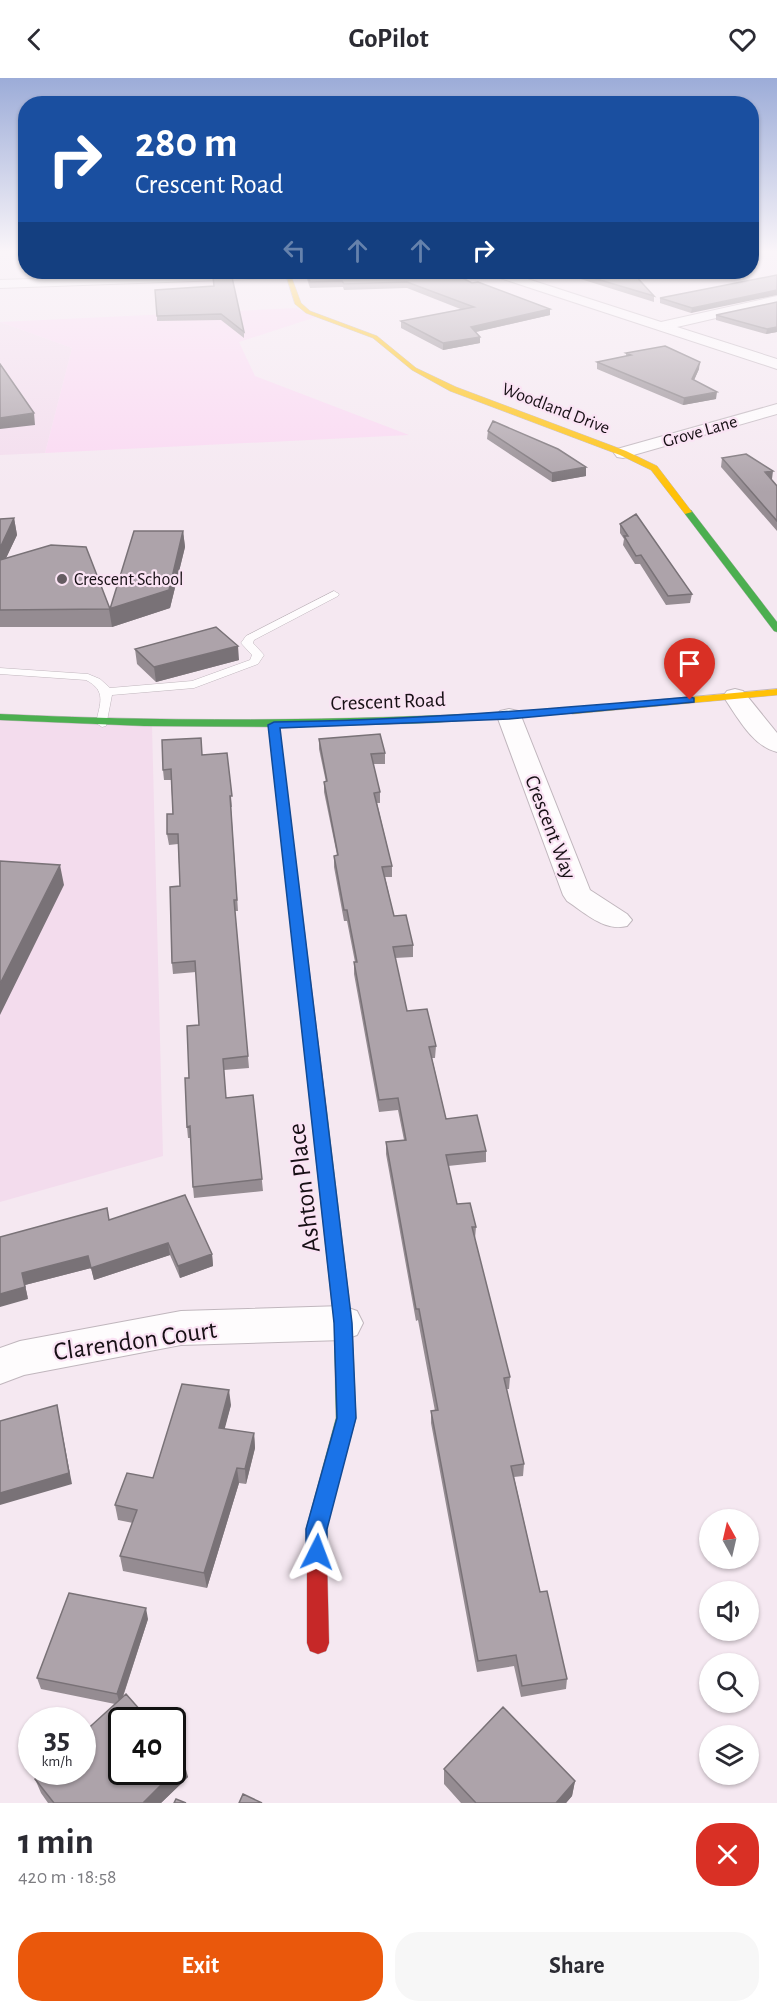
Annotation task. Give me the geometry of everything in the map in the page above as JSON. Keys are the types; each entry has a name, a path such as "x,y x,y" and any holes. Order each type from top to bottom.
{"street":[{"name":"Woodland Drive","path":"361,330 375,337 414,369 453,389 623,453 654,468 777,629"},
{"path":"675,330 777,364"},
{"name":"Grove Lane","path":"623,453 777,409"},
{"path":"757,694 777,724"},
{"path":"757,694 765,736 777,745"},
{"name":"Crescent Road","path":"0,717 102,723 358,724 509,716 757,694"},
{"name":"Crescent Way","path":"509,716 577,895 617,920"},
{"name":"Ashton Place","path":"274,725 343,1323 346,1418 316,1529 318,1643"},
{"name":"Clarendon Court","path":"0,1366 20,1358 181,1328 343,1323"}],"lane":[{"path":"107,692 194,684 254,662 258,655 247,644 250,638 334,594"},
{"path":"0,671 88,677 102,683 107,692 102,723"}],"shaded area":[{"path":"0,330 24,330 72,348 45,453 0,455"},
{"path":"24,330 274,330 239,342 255,376 409,435 45,453 72,348"},
{"path":"0,715 152,726 163,1156 0,1202"}],"building":[{"path":"419,330 474,330 480,337 443,343"},
{"path":"665,346 700,362 692,379 717,392 684,398 597,362 631,355 626,353"},
{"path":"0,364 34,413 0,418"},
{"path":"493,421 558,449 586,467 552,473 488,431"},
{"path":"746,454 773,471 765,472 777,486 777,521 722,458"},
{"path":"636,514 692,594 668,596 641,555 636,556 620,524"},
{"path":"14,518 0,548 0,519"},
{"path":"134,531 183,531 169,590 110,609"},
{"path":"51,545 86,547 110,609 0,610 0,560"},
{"path":"216,627 238,646 154,667 135,649"},
{"path":"380,734 385,753 371,754 380,792 374,793 392,866 382,867 394,916 406,915 413,945 393,947 407,1011 427,1009 436,1046 429,1047 446,1119 477,1115 486,1151 446,1155 457,1204 470,1203 476,1227 472,1227 510,1377 504,1378 524,1464 511,1466 540,1592 547,1591 567,1679 522,1686 516,1655 478,1661 431,1411 438,1410 419,1309 416,1309 386,1142 406,1140 398,1098 379,1100 354,962 357,962 334,856 338,855 324,782 327,781 319,739"},
{"path":"201,738 202,755 227,753 232,796 230,796 237,900 234,900 248,1056 223,1059 226,1098 253,1095 262,1179 193,1187 185,1078 189,1078 187,1026 199,1025 195,961 172,963 170,887 180,886 178,834 167,834 167,814 173,814 171,769 163,770 162,740"},
{"path":"0,861 60,865 0,984"},
{"path":"185,1195 212,1254 178,1266 168,1243 91,1268 88,1256 22,1273 25,1287 0,1294 0,1237 107,1208 109,1220"},
{"path":"182,1384 229,1390 219,1428 254,1433 245,1469 237,1468 204,1573 120,1556 137,1510 115,1505 127,1473 153,1478"},
{"path":"57,1405 69,1473 0,1493 0,1421"},
{"path":"69,1593 146,1608 117,1694 37,1678"},
{"path":"126,1694 138,1707 112,1707"},
{"path":"503,1707 575,1781 556,1803 476,1803 444,1769"},
{"path":"108,1710 108,1785 161,1785 143,1803 54,1803 40,1785 96,1785 96,1721"},
{"path":"243,1794 262,1803 239,1803"},
{"path":"176,1799 186,1803 174,1803"}],"traffic: fast":[{"path":"688,512 777,629"},
{"path":"0,717 144,723 286,724 429,720 572,711"},
{"path":"317,1560 316,1529 346,1418 343,1323 319,1113"}],"traffic: slow":[{"path":"358,330 375,337 414,369 453,389 623,453 654,468 688,512"},
{"path":"572,711 777,692"}],"traffic: jam":[{"path":"274,725 319,1113"},
{"path":"317,1560 318,1643"}],"place":[{"name":"Crescent School","path":"62,579"}],"route":[{"path":"317,1552 316,1529 346,1418 343,1323 274,725 358,724 509,716 690,700"}]}
